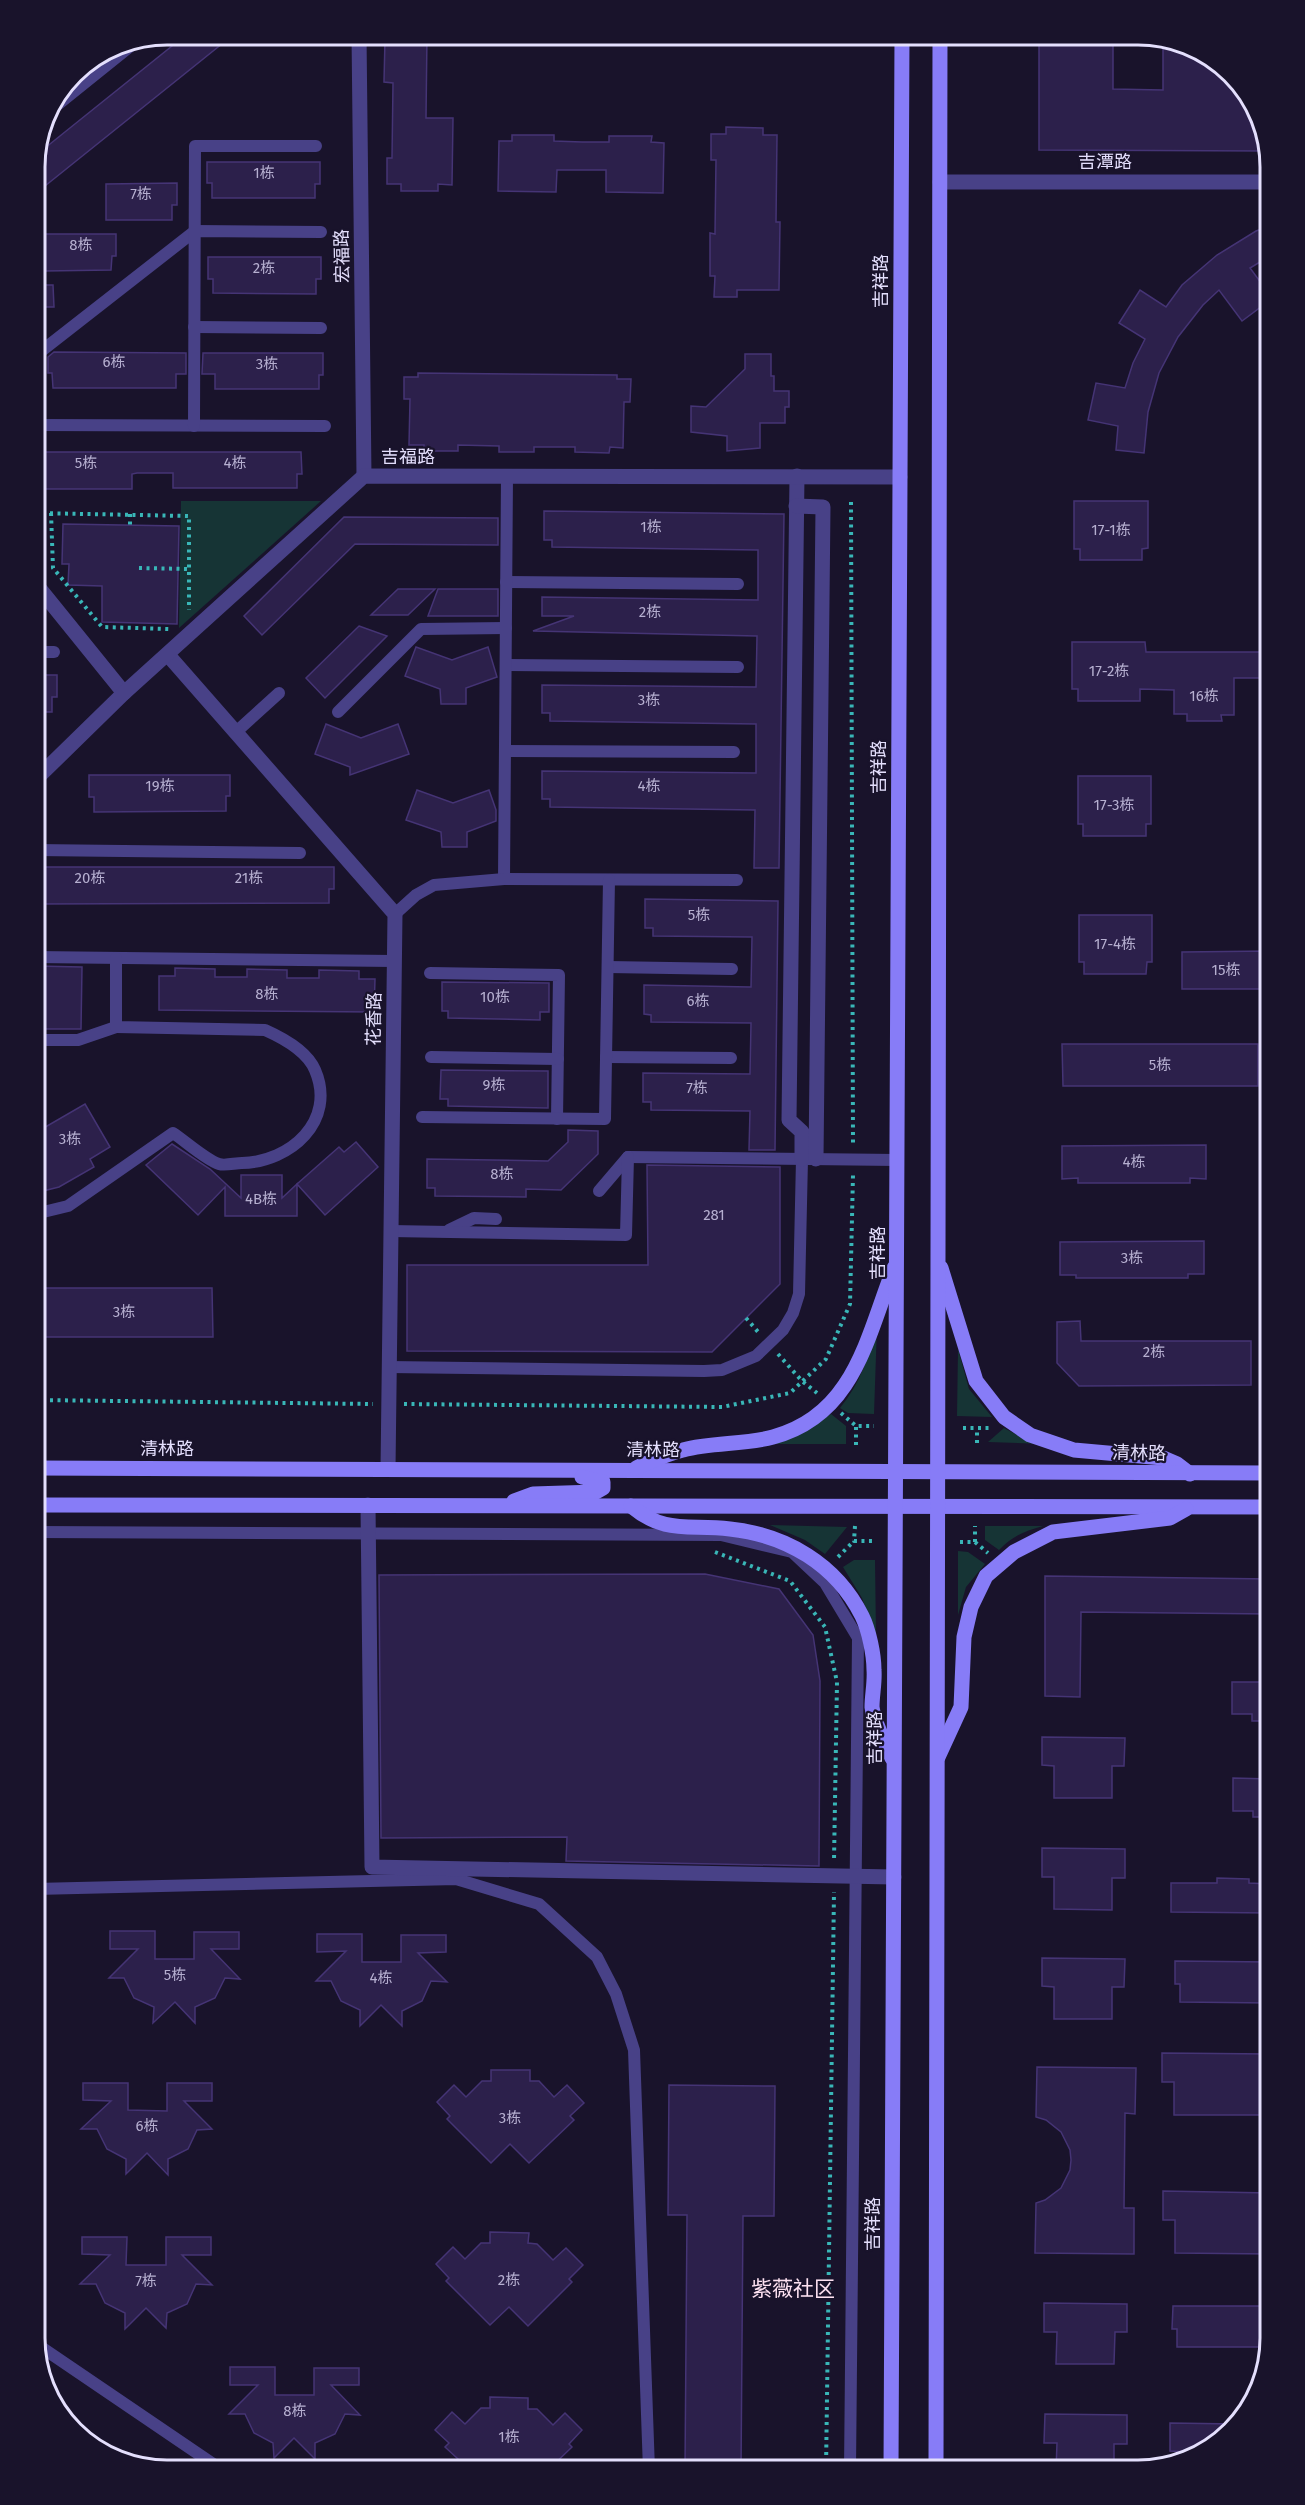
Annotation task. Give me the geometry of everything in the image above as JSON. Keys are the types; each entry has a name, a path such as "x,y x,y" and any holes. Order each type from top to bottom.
{"main road":[{"name":"吉祥路","path":"891,2460 902,45"},
{"path":"936,2460 940,45"},
{"path":"634,1470 661,1456 685,1449 774,1437 810,1420 831,1404 849,1383 863,1354 897,1260"},
{"path":"938,1260 952,1295 961,1337 976,1381 1004,1417 1030,1435 1074,1450 1163,1458 1177,1464 1190,1474"},
{"name":"清林路","path":"45,1468 1260,1473"},
{"path":"503,1505 533,1494 596,1492 603,1488 603,1482 563,1470"},
{"path":"45,1504 1260,1507"},
{"path":"631,1506 645,1518 663,1526 730,1529 777,1538 802,1550 842,1586 863,1617 874,1669 872,1708 894,1764"},
{"path":"936,1760 961,1707 963,1637 971,1607 986,1576 1014,1552 1053,1532 1170,1518 1190,1507"}],"street":[{"name":"宏福路","path":"359,45 364,476"},
{"name":"吉潭路","path":"940,182 1260,182"},
{"name":"吉福路","path":"45,770 124,693 364,476 900,477"},
{"path":"797,477 789,1120 802,1132 809,1159"},
{"path":"796,506 823,507 809,1159"},
{"path":"45,595 124,693"},
{"path":"168,655 395,914"},
{"name":"花香路","path":"388,1469 395,914"},
{"path":"368,1505 372,1867 894,1877"}],"lane":[{"path":"67,97 121,53"},
{"path":"194,426 195,146 316,146"},
{"path":"45,348 195,231 321,232"},
{"path":"194,327 321,328"},
{"path":"45,424 325,426"},
{"path":"504,879 507,476"},
{"path":"506,582 738,584"},
{"path":"338,712 422,628 506,628"},
{"path":"45,652 54,652"},
{"path":"506,665 738,667"},
{"path":"236,732 279,693"},
{"path":"505,751 734,753"},
{"path":"45,850 300,853"},
{"path":"395,914 416,895 434,885 504,879 737,880"},
{"path":"422,1117 605,1119 609,880"},
{"path":"45,957 394,961"},
{"path":"116,958 116,1027"},
{"path":"608,967 732,969"},
{"path":"430,973 559,975 557,1119"},
{"path":"45,1040 78,1040 116,1027 265,1030 285,1039 315,1068 321,1093 318,1114 306,1134 288,1152 262,1163 218,1164 173,1133 68,1206 45,1212"},
{"path":"431,1057 558,1059"},
{"path":"606,1057 731,1058"},
{"path":"628,1157 897,1160"},
{"path":"599,1191 628,1157"},
{"path":"390,1231 626,1235 628,1157"},
{"path":"388,1367 704,1371 739,1364 770,1345 793,1313 800,1294 809,1159"},
{"path":"445,1232 474,1218 496,1219"},
{"path":"45,1532 721,1535 792,1552 825,1582 858,1638 850,2460"},
{"path":"45,1889 456,1879 538,1904 597,1957 616,1994 634,2050 649,2460"},
{"path":"46,2351 207,2460"}],"path":[{"path":"45,513 189,516 189,616"},
{"path":"51,513 53,568 102,627 175,629"},
{"path":"130,514 130,525"},
{"path":"139,568 189,569"},
{"path":"746,1318 802,1381 856,1426 874,1426"},
{"path":"856,1426 856,1445"},
{"path":"963,1428 994,1428"},
{"path":"977,1428 977,1443"},
{"path":"834,1560 854,1540 855,1526"},
{"path":"975,1526 975,1542"},
{"path":"854,1540 874,1541"},
{"path":"960,1542 975,1542 992,1556"},
{"path":"713,1552 790,1581 825,1628 837,1682 826,2460"}],"green space":[{"path":"181,501 321,501 179,628"},
{"path":"877,1326 874,1414 848,1413 840,1408 863,1369"},
{"path":"958,1349 969,1389 992,1417 957,1416"},
{"path":"831,1414 846,1426 846,1444 764,1444 805,1431"},
{"path":"1004,1428 1021,1437 1047,1444 988,1442"},
{"path":"770,1525 847,1527 825,1554 805,1540"},
{"path":"985,1526 1043,1526 1019,1535 999,1550 985,1540"},
{"path":"958,1551 968,1552 985,1564 966,1587 958,1615"},
{"path":"854,1560 875,1560 876,1635 862,1598 843,1567"}],"building":[{"path":"173,45 221,45 45,186 47,146"},
{"path":"385,45 427,45 426,118 453,118 452,185 438,184 438,191 401,191 401,184 387,184 387,158 392,158 393,83 384,82"},
{"path":"1039,45 1113,45 1113,89 1163,90 1163,47 1178,51 1206,65 1219,75 1244,106 1254,127 1259,151 1039,150"},
{"path":"726,127 763,128 763,135 777,135 776,222 780,222 779,290 737,290 737,297 714,297 715,276 710,276 710,233 715,234 716,160 711,160 711,134 726,134"},
{"path":"512,135 554,135 554,141 582,142 609,142 609,136 652,136 651,142 664,143 663,193 606,192 606,170 557,170 556,192 498,191 499,141 512,141"},
{"path":"207,162 320,162 320,184 315,184 315,198 212,198 212,183 207,183"},
{"path":"177,183 177,205 172,205 172,220 106,220 106,184"},
{"path":"1260,230 1260,262 1250,268 1260,282 1260,308 1242,321 1219,290 1203,305 1178,337 1159,373 1148,412 1144,453 1116,450 1118,426 1088,420 1096,383 1125,388 1133,363 1145,339 1119,323 1140,290 1166,307 1182,285 1217,255"},
{"path":"45,234 116,234 116,256 112,256 111,270 45,271"},
{"path":"208,257 321,257 321,279 316,279 316,294 213,293 213,279 208,279"},
{"path":"45,285 53,285 54,307 45,307"},
{"path":"54,352 186,353 186,374 176,374 176,388 53,388 52,373 48,373 48,357"},
{"path":"203,353 323,353 323,375 319,375 319,389 215,389 215,374 202,374"},
{"path":"745,354 771,354 774,391 789,391 789,407 785,407 785,423 760,423 760,448 727,451 727,436 691,432 691,406 706,407 745,369"},
{"path":"418,373 617,375 617,379 631,379 630,402 624,402 623,448 610,447 609,453 575,452 575,447 534,447 534,452 499,452 499,446 458,445 458,451 424,451 424,445 409,445 410,399 404,399 404,377 418,377"},
{"path":"45,452 301,452 302,474 297,474 297,488 173,488 173,473 137,473 132,474 132,489 45,489"},
{"path":"1074,501 1148,501 1148,548 1142,549 1142,560 1080,560 1080,549 1074,549"},
{"path":"544,511 784,514 779,868 754,868 755,810 550,807 550,799 542,799 542,771 756,773 756,724 550,721 550,713 542,713 542,685 756,687 757,636 533,631 574,616 542,616 542,597 758,600 758,550 552,547 552,540 544,540"},
{"path":"344,517 498,518 498,545 355,544 262,635 244,616"},
{"path":"63,524 179,526 177,624 102,622 102,586 68,585 69,564 62,564"},
{"path":"398,589 435,589 408,615 371,615"},
{"path":"438,589 498,589 498,616 428,616"},
{"path":"359,626 387,636 325,698 306,678"},
{"path":"1072,642 1145,642 1146,652 1260,652 1260,678 1234,678 1234,715 1221,715 1222,721 1187,721 1187,714 1174,714 1174,690 1140,689 1140,701 1078,701 1078,689 1072,689"},
{"path":"416,647 452,660 488,647 497,677 466,688 466,704 441,704 440,689 405,676"},
{"path":"45,675 57,675 57,697 52,697 52,712 45,712"},
{"path":"326,724 361,738 398,724 409,754 350,775 350,767 315,754"},
{"path":"89,775 230,775 230,796 226,796 226,811 94,812 94,797 89,797"},
{"path":"1078,776 1151,776 1151,824 1146,824 1146,836 1083,836 1083,824 1078,824"},
{"path":"417,790 453,803 489,790 496,810 496,821 467,832 467,847 442,847 441,832 406,820"},
{"path":"45,867 334,867 334,889 329,889 329,903 45,904"},
{"path":"645,899 778,901 775,1150 749,1150 750,1111 651,1110 651,1102 643,1102 643,1073 750,1074 751,1023 651,1022 651,1015 644,1014 644,985 751,987 752,937 653,936 653,928 645,928"},
{"path":"1079,915 1152,915 1152,962 1147,962 1146,974 1084,974 1084,962 1079,962"},
{"path":"1260,951 1260,989 1182,989 1182,952"},
{"path":"45,966 82,967 81,1029 45,1029"},
{"path":"175,968 215,969 215,977 247,977 247,969 287,970 287,978 319,978 319,970 359,971 359,979 375,979 374,1012 159,1010 159,976 175,976"},
{"path":"442,982 549,983 549,1012 540,1012 540,1020 448,1018 448,1011 442,1011"},
{"path":"1062,1044 1258,1044 1258,1086 1063,1086"},
{"path":"441,1070 548,1071 548,1108 448,1106 448,1099 440,1099"},
{"path":"85,1104 110,1147 90,1159 94,1167 59,1187 45,1190 45,1127"},
{"path":"568,1130 598,1131 598,1154 561,1190 526,1189 526,1197 435,1196 435,1188 427,1188 427,1159 548,1161 568,1142"},
{"path":"356,1142 378,1167 325,1215 297,1184 339,1147 344,1152"},
{"path":"172,1144 210,1169 241,1198 241,1175 282,1175 282,1198 297,1184 297,1216 225,1216 225,1187 198,1215 146,1165"},
{"path":"1206,1145 1206,1179 1190,1178 1190,1183 1078,1183 1078,1178 1062,1179 1062,1146"},
{"path":"647,1165 780,1167 780,1284 712,1352 407,1351 407,1265 648,1265"},
{"path":"1204,1241 1204,1274 1188,1274 1188,1278 1076,1278 1076,1275 1060,1275 1060,1242"},
{"path":"45,1288 212,1288 213,1337 45,1337"},
{"path":"1080,1321 1081,1341 1251,1341 1251,1385 1079,1386 1057,1363 1057,1322"},
{"path":"705,1574 779,1589 813,1635 820,1681 819,1866 566,1861 567,1837 381,1838 379,1575"},
{"path":"1045,1576 1260,1579 1260,1614 1081,1612 1080,1697 1045,1696"},
{"path":"1232,1682 1260,1682 1260,1721 1252,1721 1252,1714 1232,1714"},
{"path":"1042,1737 1125,1738 1124,1766 1112,1766 1112,1798 1054,1798 1054,1766 1042,1765"},
{"path":"1233,1778 1260,1779 1260,1817 1253,1817 1253,1811 1233,1811"},
{"path":"1042,1848 1125,1849 1125,1878 1112,1878 1112,1910 1054,1909 1054,1877 1042,1877"},
{"path":"1217,1878 1249,1879 1249,1883 1260,1884 1260,1913 1171,1912 1171,1883 1217,1883"},
{"path":"110,1931 155,1931 155,1959 194,1959 194,1932 239,1932 239,1949 211,1949 240,1979 225,1978 215,1998 195,2007 195,2023 175,2002 153,2023 154,2007 134,1998 124,1978 109,1978 138,1949 110,1949"},
{"path":"317,1934 362,1934 362,1962 401,1962 401,1935 446,1935 446,1952 418,1953 447,1982 431,1981 422,2001 402,2011 402,2026 381,2005 360,2026 360,2010 341,2001 331,1981 316,1981 346,1951 317,1952"},
{"path":"1042,1958 1125,1959 1124,1987 1112,1987 1112,2019 1054,2019 1054,1987 1042,1986"},
{"path":"1175,1961 1260,1962 1260,2003 1180,2002 1180,1984 1175,1984"},
{"path":"1162,2053 1260,2054 1260,2115 1174,2115 1174,2082 1162,2082"},
{"path":"1037,2067 1136,2068 1135,2114 1125,2113 1124,2208 1134,2208 1134,2254 1035,2253 1036,2203 1045,2200 1061,2188 1070,2170 1071,2160 1070,2150 1061,2132 1046,2120 1036,2117"},
{"path":"491,2070 530,2070 530,2081 539,2081 554,2097 567,2085 584,2103 570,2116 574,2120 529,2163 510,2144 491,2163 447,2119 450,2116 437,2102 454,2085 466,2097 482,2081 491,2081"},
{"path":"83,2083 128,2083 128,2110 167,2111 167,2083 212,2083 212,2101 184,2101 212,2129 197,2130 188,2149 168,2159 168,2175 147,2153 126,2174 126,2159 107,2149 97,2129 81,2129 111,2101 83,2100"},
{"path":"669,2085 775,2086 774,2216 743,2216 741,2460 685,2460 687,2215 668,2215"},
{"path":"1163,2191 1260,2193 1260,2254 1175,2253 1175,2220 1163,2220"},
{"path":"490,2232 529,2233 528,2243 537,2244 553,2260 566,2248 583,2265 569,2279 572,2282 528,2326 509,2307 490,2325 446,2281 449,2278 436,2264 453,2247 465,2259 481,2243 490,2243"},
{"path":"82,2237 127,2237 126,2265 166,2265 166,2237 211,2237 211,2255 182,2255 212,2285 196,2284 187,2304 167,2313 166,2328 146,2308 125,2329 125,2313 105,2303 96,2284 80,2284 110,2255 82,2254"},
{"path":"1044,2303 1127,2304 1127,2332 1115,2332 1114,2364 1056,2364 1057,2332 1044,2332"},
{"path":"1173,2306 1260,2306 1259,2347 1177,2347 1177,2329 1172,2329"},
{"path":"230,2367 275,2367 275,2395 314,2395 314,2368 359,2368 359,2385 331,2385 360,2415 345,2414 335,2434 315,2443 315,2459 294,2438 274,2458 273,2443 254,2433 245,2414 229,2414 258,2385 230,2385"},
{"path":"490,2397 528,2398 528,2409 537,2409 553,2425 565,2413 582,2430 569,2444 572,2447 558,2460 459,2460 445,2447 449,2443 435,2430 452,2412 465,2424 481,2408 490,2408"},
{"path":"1045,2414 1127,2415 1127,2444 1114,2444 1114,2460 1056,2460 1057,2443 1044,2443"},
{"path":"1170,2423 1225,2424 1206,2440 1185,2451 1170,2451"}],"district":[{"name":"紫薇社区","path":"793,2289"}]}
